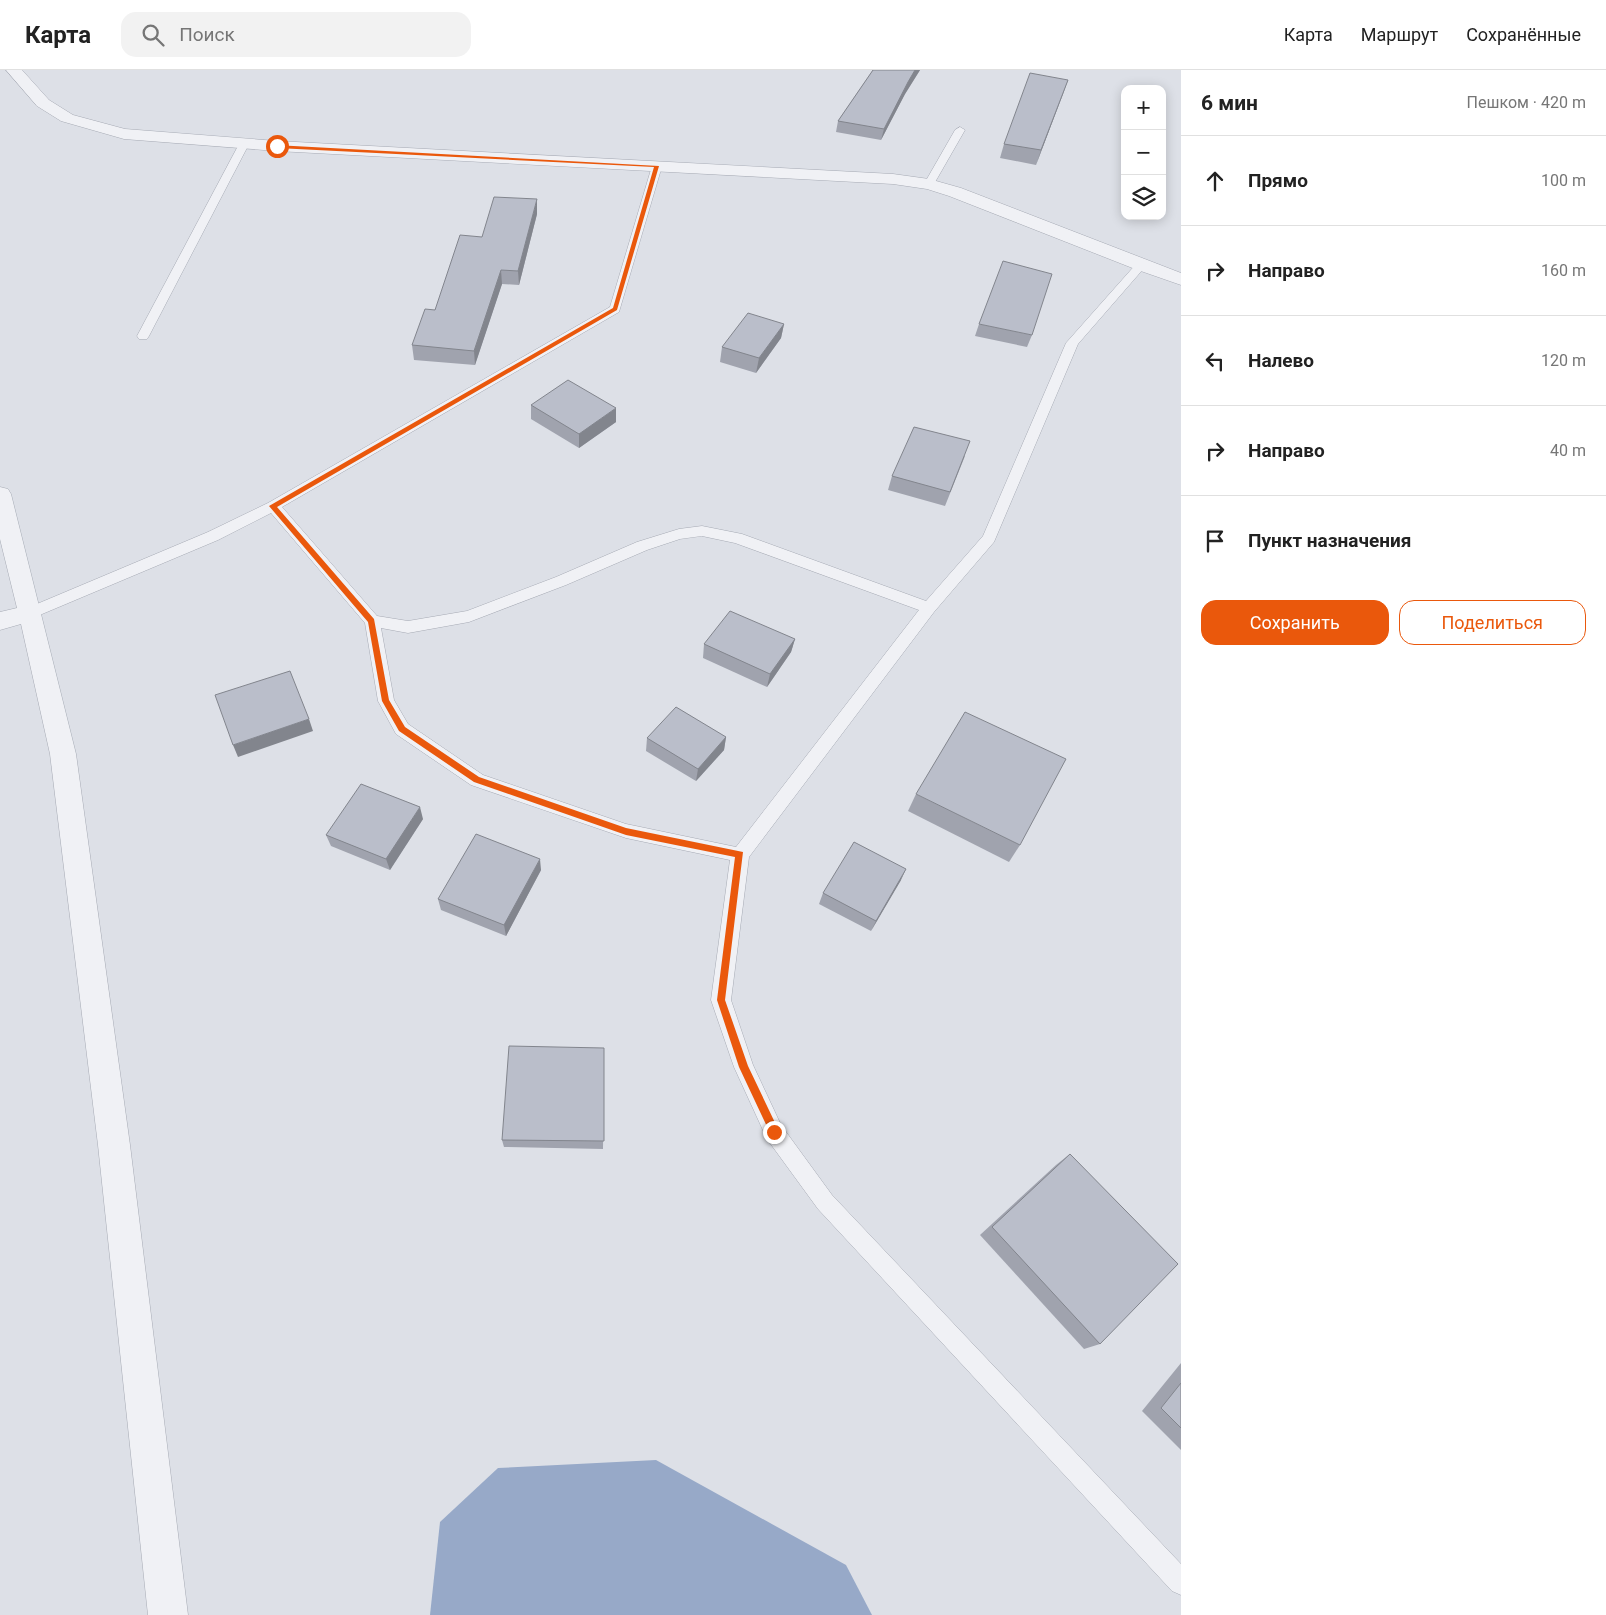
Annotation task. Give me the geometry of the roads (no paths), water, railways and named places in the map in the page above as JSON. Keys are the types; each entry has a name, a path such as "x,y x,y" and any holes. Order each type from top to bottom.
{"street":[{"path":"14,70 44,103 67,118 124,134 244,144 893,179 929,184 955,192 1181,279"},
{"path":"0,494 63,754 114,1145 168,1615"},
{"path":"0,621 30,613"}],"lane":[{"path":"929,184 960,130"},
{"path":"143,336 244,144"},
{"path":"30,613 213,536 273,506 615,309 657,166"},
{"path":"1141,265 1072,343 989,538 930,608 740,854 721,1000 744,1067 774,1132 825,1202 1181,1582"},
{"path":"273,506 372,621 386,701 402,729 477,780 626,831 740,854"},
{"path":"372,621 408,627 469,616 562,581 642,546 679,534 702,531 736,538 930,608"}],"water":[{"path":"656,1460 846,1565 872,1615 430,1615 440,1522 498,1468"}]}
